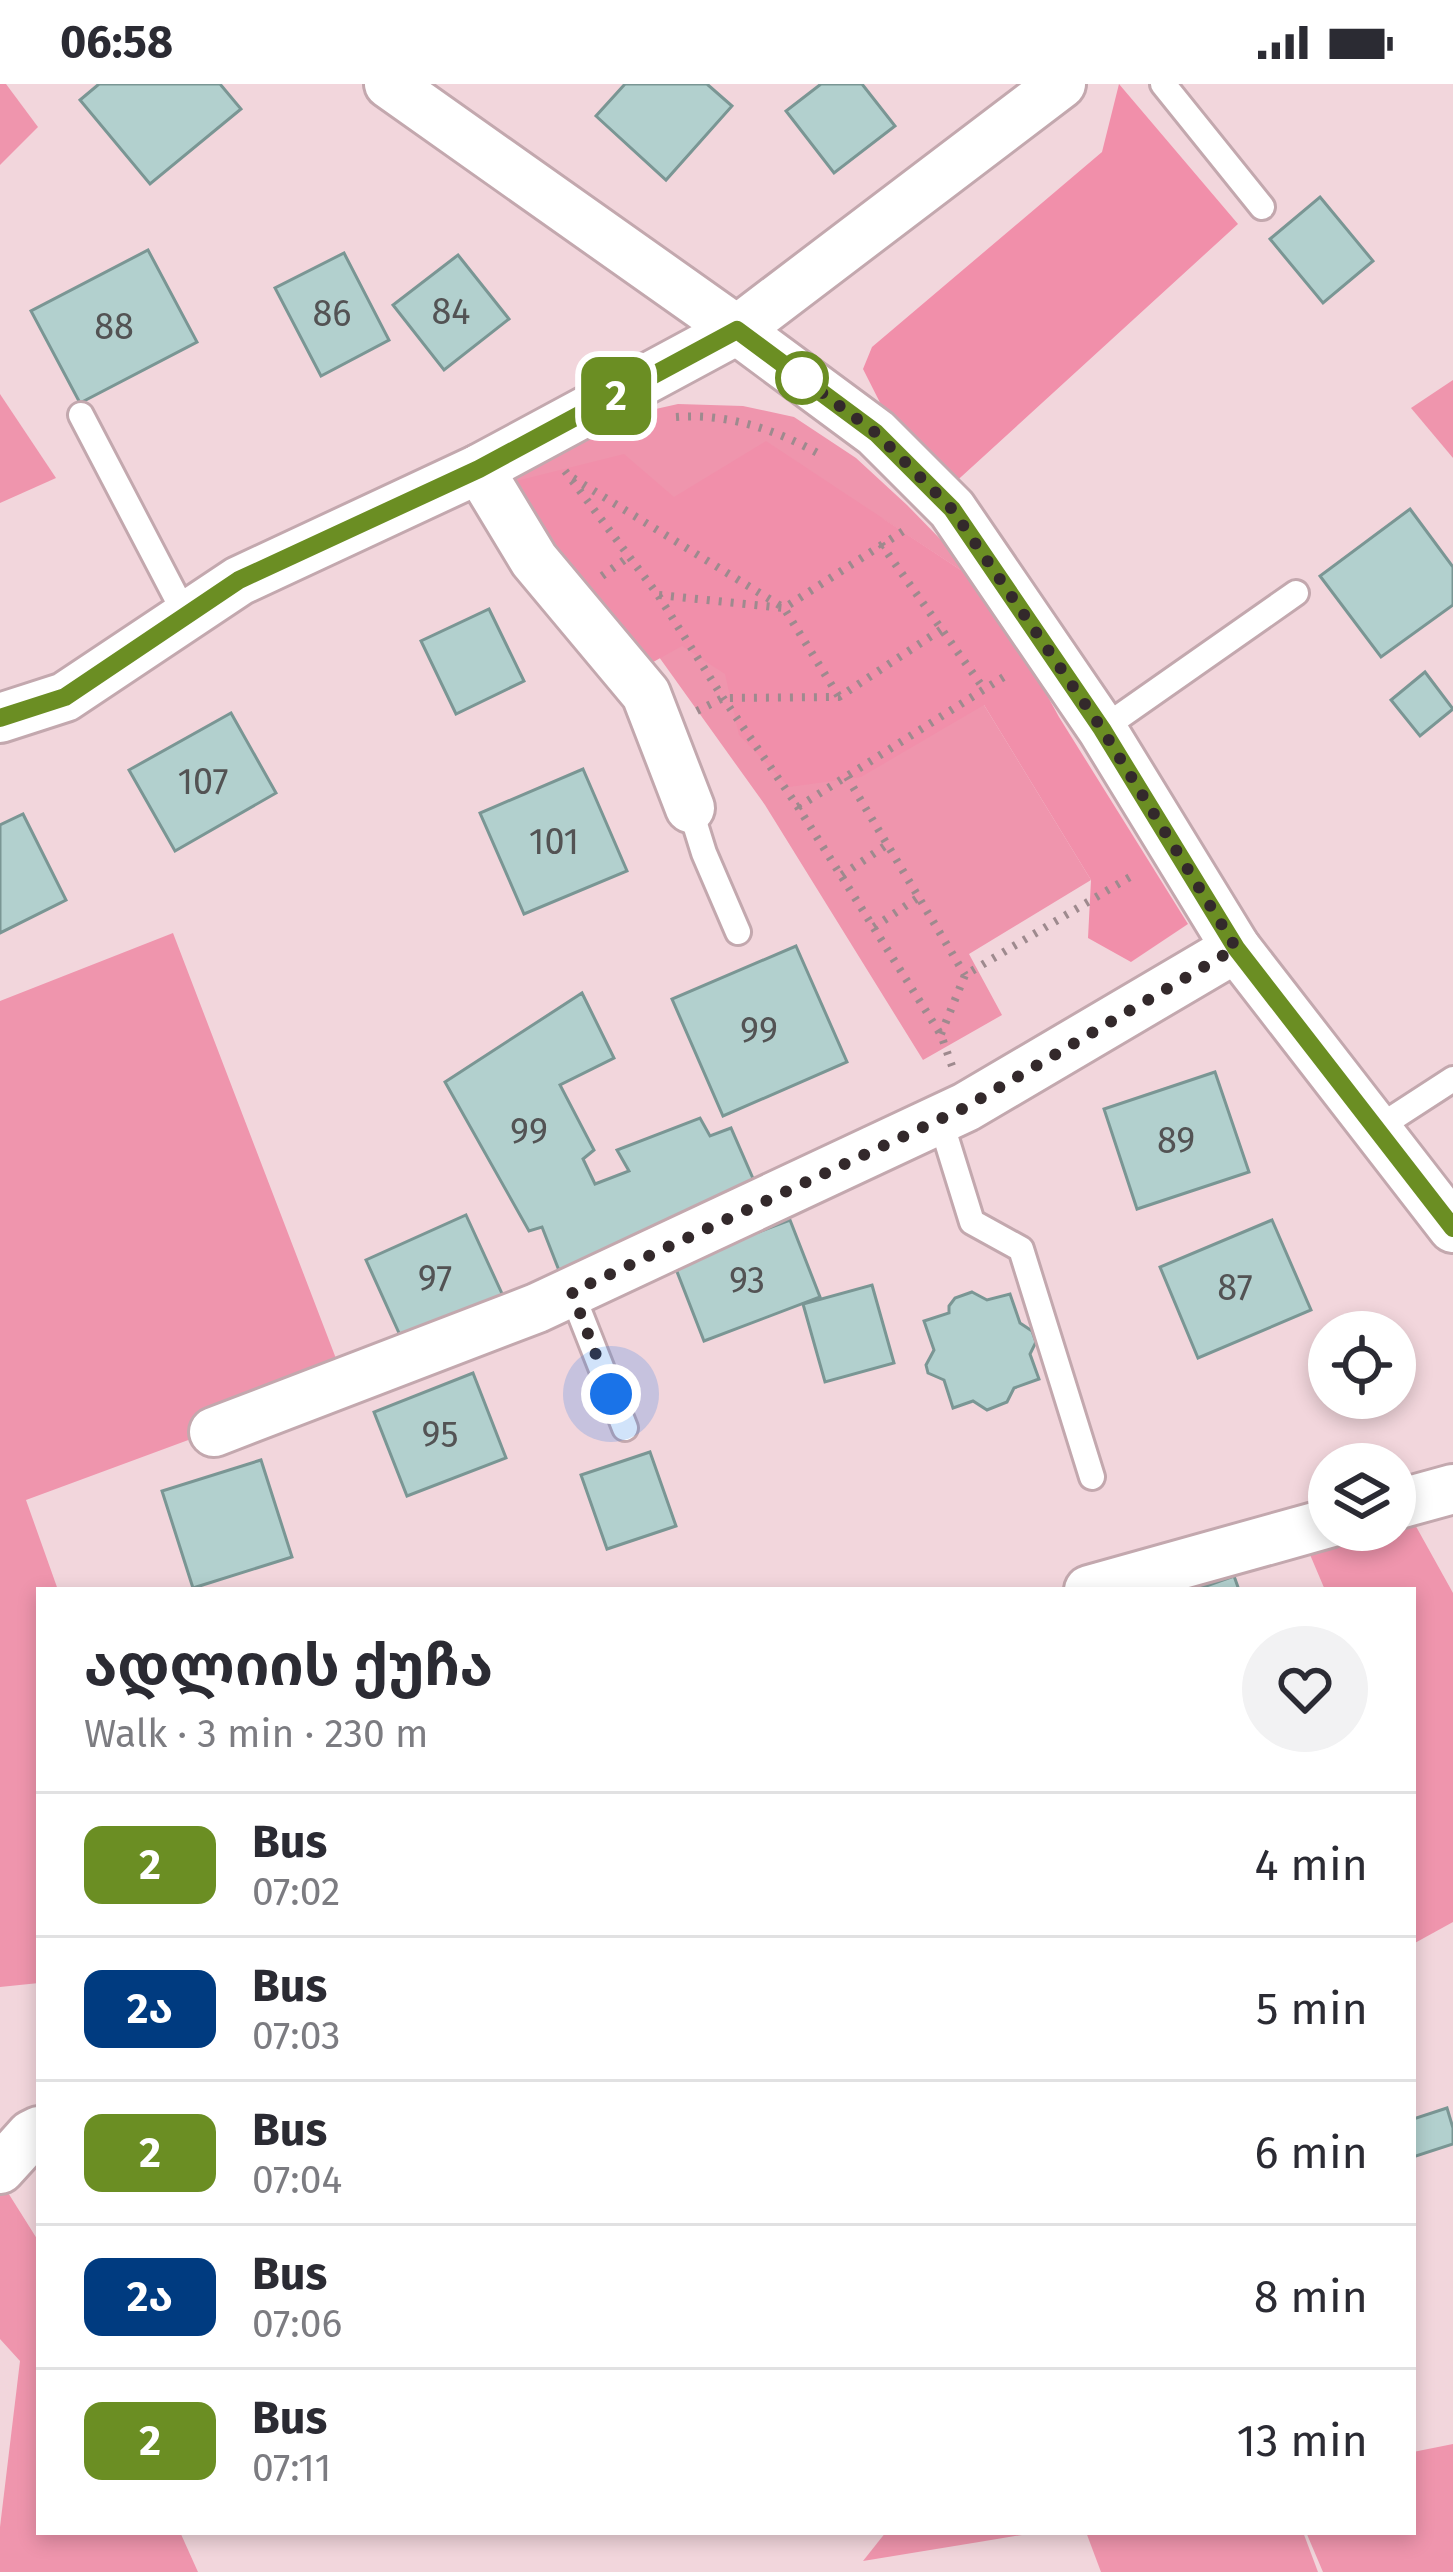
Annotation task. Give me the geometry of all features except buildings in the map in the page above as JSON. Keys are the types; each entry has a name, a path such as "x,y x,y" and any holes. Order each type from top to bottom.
{"street":[{"path":"389,84 876,433 952,509 1102,729 1236,948 1453,1228"},
{"path":"0,718 65,697 239,580 479,469 737,330 1061,84"},
{"path":"479,469 534,560 646,694 690,808"},
{"path":"214,1432 537,1308 953,1113 1236,948"},
{"path":"1416,1499 1453,1489"},
{"path":"1100,1587 1308,1529"},
{"path":"0,2169 36,2132"}],"lane":[{"path":"1163,84 1262,207"},
{"path":"81,415 186,616"},
{"path":"1102,729 1296,593"},
{"path":"690,808 738,932"},
{"path":"1376,1129 1453,1079"},
{"path":"953,1113 972,1222 1021,1249 1092,1477"},
{"path":"572,1292 625,1428"}],"path":[{"path":"664,418 746,422 792,438 827,459"},
{"path":"560,463 658,595 798,806 940,1035 953,1113"},
{"path":"567,474 784,608 839,697"},
{"path":"893,512 922,545"},
{"path":"658,595 784,608 909,527"},
{"path":"881,544 984,689"},
{"path":"660,731 723,698 839,697 942,629"},
{"path":"798,806 1012,671"},
{"path":"848,777 965,975"},
{"path":"842,875 888,844"},
{"path":"940,1035 965,975 1135,874"},
{"path":"874,927 919,897"}],"shaded area":[{"path":"0,84 6,84 38,127 0,165"},
{"path":"1119,84 1238,224 950,487 902,446 863,369 872,347 1102,152"},
{"path":"1453,380 1453,458 1411,408"},
{"path":"0,394 56,478 0,503"},
{"path":"678,404 743,406 794,417 856,458 988,588 883,519 984,705 1091,880 969,954 1002,1015 923,1060 765,805 601,576 512,482 545,452 620,417"},
{"path":"766,441 988,588 1059,717 1188,924 1131,962 1088,938 1091,880 984,705 861,777 789,787 739,735 725,674 682,646 637,671 550,551 512,482 624,454 674,497"},
{"path":"173,933 345,1382 26,1500 57,1587 36,1587 36,1983 0,1987 0,1001"},
{"path":"1416,1526 1453,1593 1453,1922 1416,1942 1416,1587 1324,1587 1308,1551 1416,1551"},
{"path":"0,2180 36,2237 36,2535 181,2535 198,2572 0,2572 0,2527 20,2361 0,2339"},
{"path":"1453,2444 1453,2572 1323,2572 1307,2535 1416,2535 1416,2451"},
{"path":"884,2535 1022,2535 863,2561"},
{"path":"1087,2535 1304,2535 1318,2572 1101,2572"}],"bus line":[{"name":"2","path":"0,718 65,697 239,580 479,469 737,330 876,433 952,509 1102,729 1236,948 1453,1228"}],"route":[{"path":"611,1394 572,1292 966,1107 1236,948 1102,729 952,509 876,433 802,378"}]}
